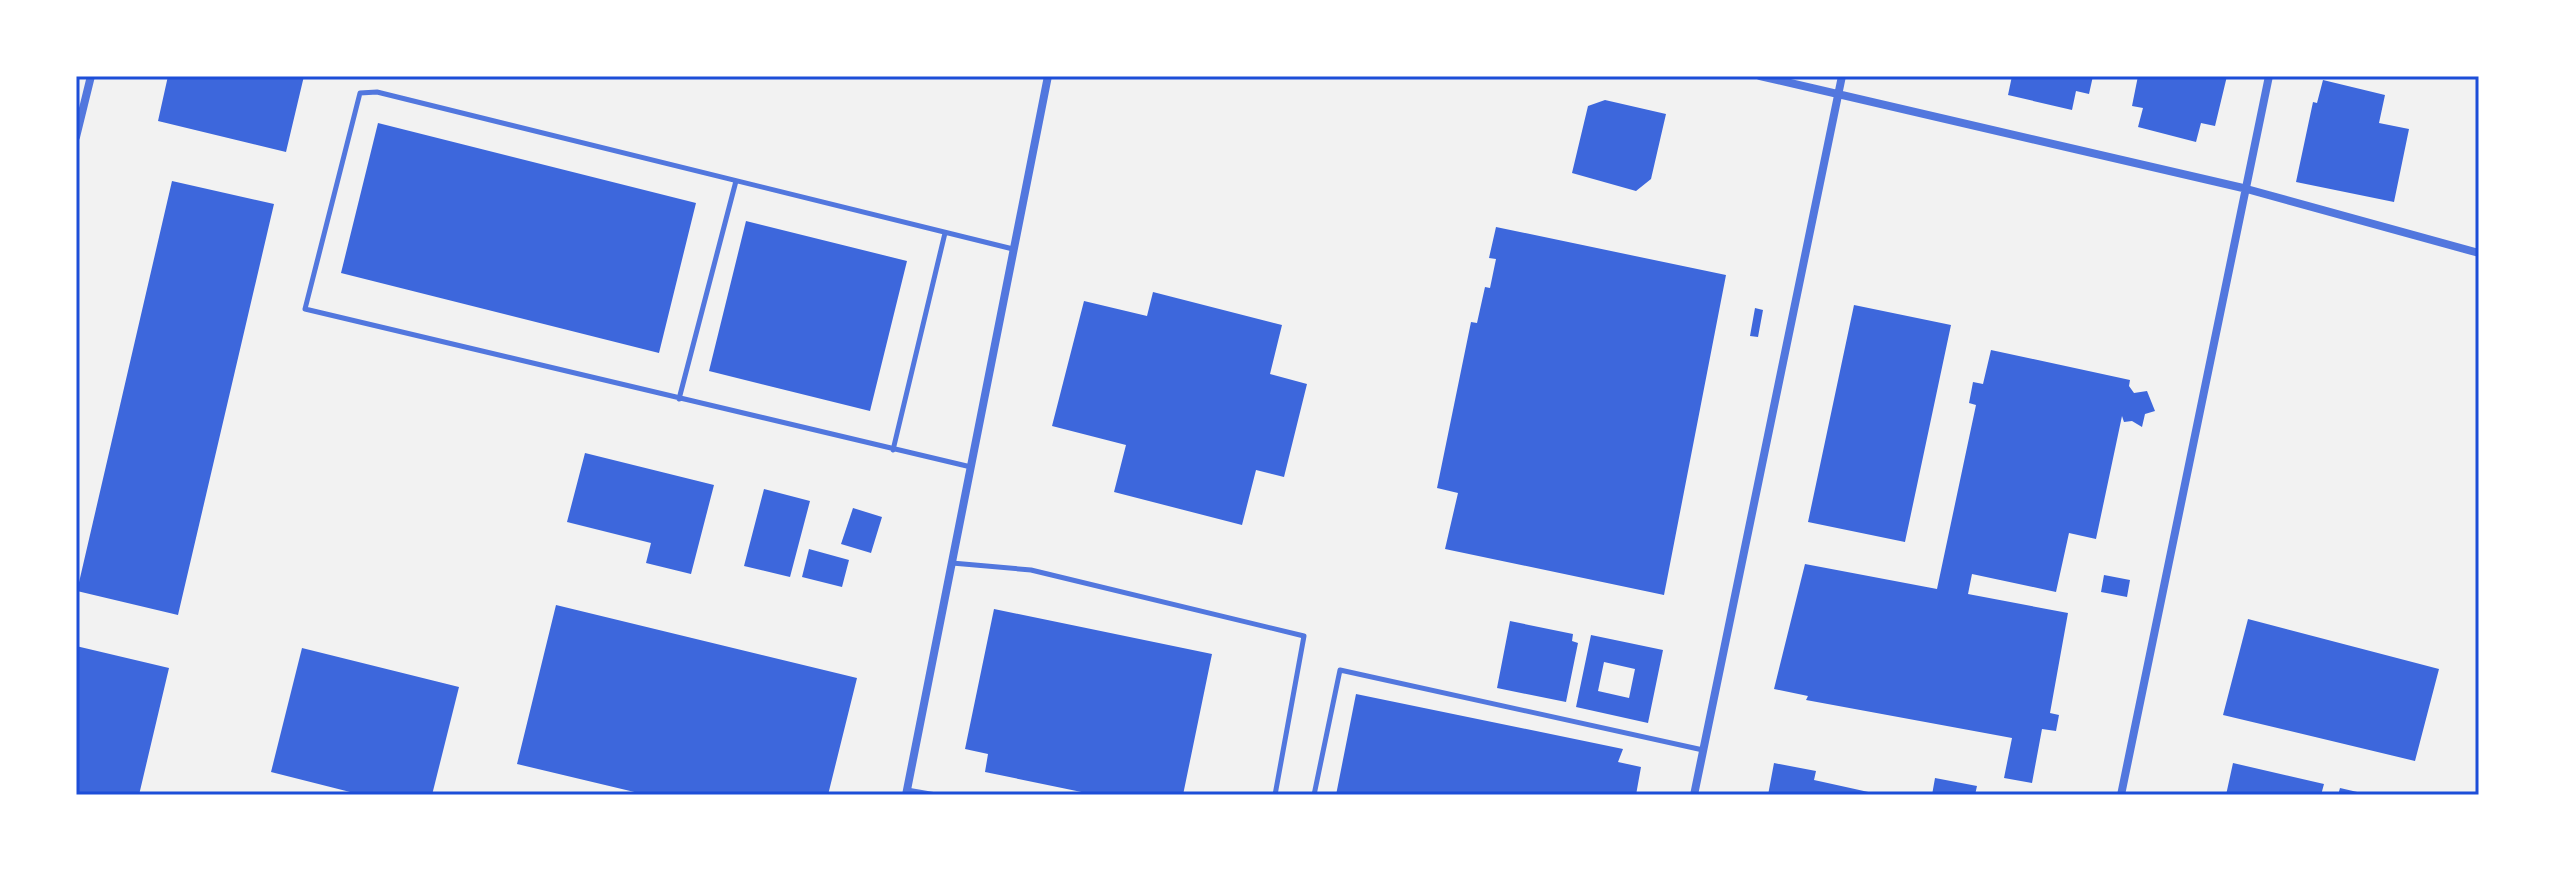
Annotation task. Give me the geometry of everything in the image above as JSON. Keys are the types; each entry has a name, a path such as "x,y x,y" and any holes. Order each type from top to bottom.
{"street":[{"path":"76,137 91,76"},
{"path":"907,792 1048,76"},
{"path":"1760,76 2243,188 2479,253"},
{"path":"1694,795 1842,76"},
{"path":"2121,795 2243,188 2269,76"}],"lane":[{"path":"971,467 305,309 360,93 377,92 1014,249"},
{"path":"679,399 736,181"},
{"path":"893,450 945,233"},
{"path":"952,563 1031,570 1304,636 1275,795"},
{"path":"1314,795 1340,670 1704,750"},
{"path":"907,792 936,795"}],"building":[{"path":"168,76 304,76 286,152 158,121"},
{"path":"2012,76 2093,76 2089,94 2076,91 2072,110 2008,95"},
{"path":"2138,76 2227,76 2215,126 2201,123 2196,142 2138,127 2143,108 2132,106"},
{"path":"2323,80 2385,95 2379,123 2409,129 2394,202 2296,182 2313,102 2317,103"},
{"path":"1605,100 1666,114 1651,179 1636,191 1572,173 1588,106"},
{"path":"378,123 696,203 659,353 341,273"},
{"path":"172,181 274,204 178,615 77,591"},
{"path":"746,221 907,261 870,411 709,371"},
{"path":"1496,227 1726,275 1664,595 1445,549 1458,493 1437,488 1471,322 1477,323 1485,287 1490,288 1496,259 1489,258"},
{"path":"1153,292 1282,325 1270,374 1307,384 1284,477 1256,470 1242,525 1114,492 1126,445 1052,426 1084,301 1147,316"},
{"path":"1854,305 1951,325 1905,542 1808,522"},
{"path":"1755,308 1763,310 1758,337 1750,336"},
{"path":"1991,350 2130,380 2129,386 2134,393 2147,391 2155,411 2145,414 2142,427 2132,421 2124,422 2122,416 2096,539 2069,533 2056,592 1972,574 1968,594 2068,613 2050,713 2059,715 2056,731 2042,729 2032,783 2004,778 2012,738 1806,700 1808,696 1774,689 1805,564 1937,589 1976,405 1969,403 1973,382 1983,384"},
{"path":"585,453 714,485 691,574 646,563 651,543 567,522"},
{"path":"764,489 810,501 790,577 744,566"},
{"path":"853,508 882,517 871,553 841,544"},
{"path":"809,549 849,560 842,587 802,577"},
{"path":"2104,575 2130,580 2127,597 2101,592"},
{"path":"556,605 857,678 828,795 647,795 517,764"},
{"path":"994,609 1212,654 1183,795 1096,795 985,772 988,754 965,749"},
{"path":"2248,619 2439,669 2415,761 2223,715"},
{"path":"1510,621 1573,634 1572,641 1578,643 1566,702 1497,688"},
{"path":"1591,635 1663,650 1648,723 1576,707","holes":["1604,662 1635,669 1629,698 1598,691"]},
{"path":"76,646 169,668 139,795 76,795"},
{"path":"302,648 459,687 432,795 362,795 271,772"},
{"path":"1356,694 1623,749 1618,762 1641,767 1636,795 1336,795"},
{"path":"1774,763 1816,771 1814,780 1882,795 1768,795"},
{"path":"2233,763 2324,784 2321,795 2226,795"},
{"path":"1935,778 1977,786 1975,795 1932,795"},
{"path":"2340,788 2366,794 2366,795 2338,795"}]}
